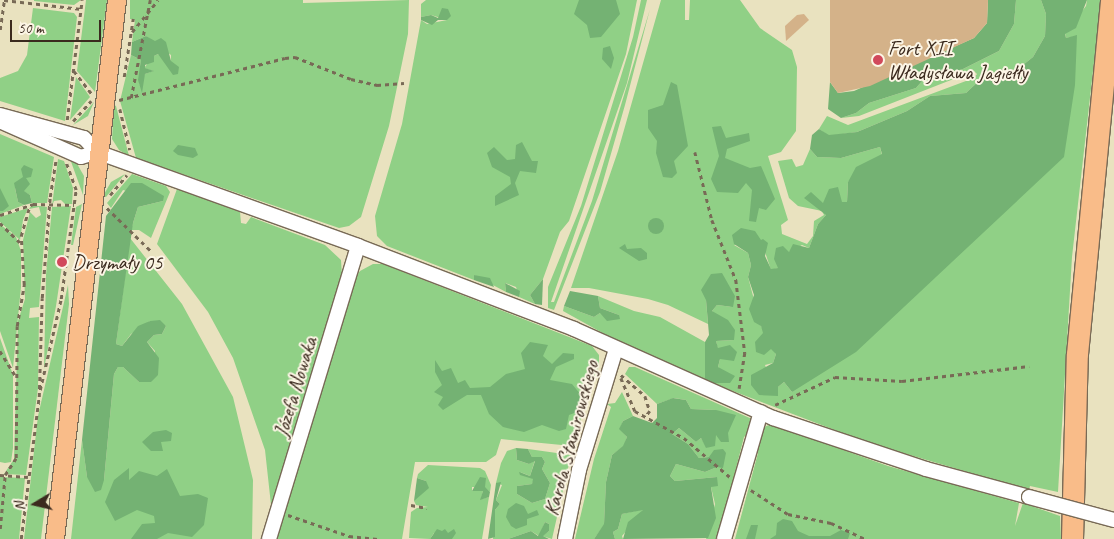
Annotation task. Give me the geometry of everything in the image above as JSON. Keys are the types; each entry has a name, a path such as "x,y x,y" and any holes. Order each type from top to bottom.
{"highway":[{"path":"1072,539 1076,362 1111,0"}],"main road":[{"path":"55,539 97,152 116,0"}],"street":[{"path":"0,115 69,129 92,143 97,152"},
{"path":"0,121 81,157 97,152 358,246 568,326 761,412 926,469 1114,520"},
{"name":"Józefa Nowaka","path":"269,539 358,246"},
{"name":"Karola Stamirowskiego","path":"565,539 580,470 616,349"},
{"path":"724,539 743,486 761,412"}],"path":[{"path":"0,30 4,0 81,9"},
{"path":"69,129 82,0"},
{"path":"131,98 150,0"},
{"path":"131,34 150,6 158,0"},
{"path":"122,85 133,19"},
{"path":"120,93 118,101 295,57 351,79 377,85 404,83"},
{"path":"74,72 95,97"},
{"path":"21,539 39,397 61,299 76,190 62,150"},
{"path":"39,397 49,206 62,150"},
{"path":"695,152 712,220 736,280 745,352 738,394"},
{"path":"103,203 151,251"},
{"path":"0,215 30,205 74,205"},
{"path":"0,529 5,475 16,458 17,326 24,285 22,244 30,205"},
{"path":"0,223 22,244"},
{"path":"0,351 16,377"},
{"path":"761,412 835,377 902,381 1029,366"},
{"path":"646,415 650,410 645,396 619,374 635,411 646,415 684,438 743,486 788,514 831,523 866,539"},
{"path":"0,475 28,477"},
{"path":"411,505 427,508"},
{"path":"278,511 349,536 380,539"}],"green space":[{"path":"34,0 81,0 74,5 34,1"},
{"path":"86,0 107,0 95,92 77,71"},
{"path":"130,0 303,0 303,3 409,0 408,34 389,126 361,217 349,226 339,228 136,158 120,101 131,55 141,60 139,85 145,74 153,71 144,68 154,56 158,54 171,61 171,55 146,36 132,42 135,20 130,19"},
{"path":"426,0 637,0 626,54 569,221 560,232 543,279 530,295 535,304 519,297 516,287 505,283 506,292 474,275 474,280 387,246 377,236 375,216 402,124 421,20 427,24 447,20 431,15 421,17 421,4"},
{"path":"579,0 616,0 620,14 601,37 590,38 587,25 574,14"},
{"path":"641,0 647,0 627,83 551,302 554,302 592,201 650,9 625,105 600,192 554,310 548,308 548,287 581,206 633,37"},
{"path":"661,0 685,0 685,20 689,20 690,0 740,0 760,28 792,50 797,67 796,131 781,152 768,156 788,220 781,225 782,234 807,244 813,236 814,221 824,215 822,211 798,206 789,198 778,161 792,159 796,167 803,165 810,149 817,157 841,158 880,147 882,155 848,182 847,202 823,210 826,215 818,224 809,248 802,245 789,252 778,268 771,270 761,240 734,245 748,253 751,265 748,277 761,326 776,354 773,363 765,365 778,396 778,387 784,382 792,392 1077,36 1066,38 1065,33 1086,6 1087,0 1101,0 1072,257 1058,492 1030,486 1029,490 866,442 712,383 730,383 718,367 720,359 716,341 734,340 712,311 717,305 733,307 706,300 708,324 668,305 648,299 589,288 571,288 618,151"},
{"path":"988,0 1016,0 1014,24 999,51 963,69 923,80 916,88 869,103 856,113 841,118 828,109 830,82 838,93 854,91 974,38 987,23"},
{"path":"1016,0 1041,0 1046,14 1045,36 1033,57 1013,73 982,78 966,93 930,96 907,111 857,132 829,136 819,129 827,116 848,125 974,78 977,74 974,71 859,116 841,118 856,113 869,103 916,88 923,80 963,69 999,51 1014,24"},
{"path":"1041,0 1087,0 1076,28 1065,34 1066,38 1077,35 1075,85 1064,157 856,352 792,392 784,382 778,387 778,396 759,395 751,385 751,375 773,363 776,354 771,349 764,355 756,352 755,342 763,333 761,326 754,322 749,309 754,295 748,277 751,265 748,253 734,244 732,235 741,228 755,231 761,240 763,239 768,243 765,256 771,269 778,268 774,259 776,248 783,246 789,252 793,244 809,248 818,224 826,215 804,198 811,192 823,203 829,189 838,187 842,202 847,202 848,182 856,167 882,154 880,147 841,158 817,157 810,149 812,135 819,129 829,135 857,132 907,111 930,96 966,93 982,78 1013,73 1033,57 1045,36 1046,14"},
{"path":"33,8 74,13 77,17 65,121 0,101 0,78 18,71 27,55"},
{"path":"442,8 448,9 451,16 447,20 438,20 432,25 421,20 421,17 431,15 438,18"},
{"path":"146,36 155,41 161,38 166,42 171,61 179,67 178,74 173,75 158,54 154,56 154,62 145,65 145,68 154,71 145,74 142,93 138,80 141,60 131,55 132,42"},
{"path":"610,46 614,58 611,69 602,59 603,48"},
{"path":"76,77 90,97 70,120"},
{"path":"671,82 677,85 688,146 674,161 677,173 672,178 663,177 656,153 657,141 648,128 648,110 663,105"},
{"path":"94,102 88,116 73,125 75,123"},
{"path":"114,105 116,106 129,156 119,150 112,139"},
{"path":"721,126 726,138 749,133 750,141 727,149 725,158 750,168 761,166 775,199 766,210 759,208 756,222 749,221 752,190 746,183 738,193 717,192 711,179 719,156 712,127"},
{"path":"0,134 54,157 47,203 32,203 30,195 23,191 24,177 15,188 18,202 24,205 0,214"},
{"path":"522,142 532,161 538,161 536,173 520,171 515,183 519,195 495,206 495,196 511,184 510,177 492,167 487,153 494,147 507,160 515,159 516,145"},
{"path":"178,145 195,148 198,155 193,158 178,155 173,151"},
{"path":"69,156 76,162 84,176 83,195"},
{"path":"58,159 64,161 73,188 72,204 65,204 61,200 54,201 52,206"},
{"path":"24,165 33,169 31,177 26,178 30,184 24,191 30,195 32,203 24,205 18,202 14,183 23,177 21,169"},
{"path":"125,174 106,197 103,196 111,182"},
{"path":"132,174 166,186 170,192 151,238 139,230 131,230 138,207 163,201 123,190 111,208 107,203"},
{"path":"131,183 142,183 164,196 163,201 138,207 133,223 116,344 122,346 138,326 150,321 160,320 166,326 162,334 154,335 147,342 159,358 158,375 151,382 139,382 123,367 118,367 114,374 104,480 101,490 95,492 87,477 82,440 106,216"},
{"path":"0,188 9,206 3,211 0,211"},
{"path":"177,189 240,212 241,223 246,224 251,217 325,245 341,260 342,276 274,505 271,505 265,450 233,358 208,312 157,244"},
{"path":"82,204 73,245 71,245 76,207"},
{"path":"31,206 47,207 39,307 30,308 29,318 39,317 38,388 26,475 4,474 14,459 18,321 25,299 23,240 30,212 36,218 41,215 39,207 29,209"},
{"path":"71,206 56,306 44,369 46,275 52,207"},
{"path":"28,208 23,220 20,240 0,222 0,217"},
{"path":"656,218 664,226 656,234 648,226"},
{"path":"0,224 16,237 21,251 21,287 13,368 0,331"},
{"path":"130,238 182,304 233,397 253,480 252,539 71,539 82,440 87,477 104,480 114,374 118,367 123,367 139,382 151,382 155,351 147,342 154,335 162,334 166,326 150,321 131,334 122,346 116,344"},
{"path":"625,244 627,249 641,248 647,253 647,259 639,261 619,248"},
{"path":"373,264 383,264 592,346 599,355 599,365 572,446 501,439 496,455 486,462 415,462 402,539 276,539 354,279 360,271"},
{"path":"722,273 735,296 733,307 717,305 712,311 728,320 735,330 734,340 716,341 718,348 730,345 737,352 734,361 720,359 718,367 735,376 730,383 712,383 705,379 705,342 709,335 706,300 701,290 711,274"},
{"path":"474,275 490,278 494,287 474,280"},
{"path":"543,279 542,305 535,304 530,295"},
{"path":"505,283 520,291 519,297 506,292"},
{"path":"68,285 69,304 41,539 24,539 38,416"},
{"path":"570,291 598,296 600,308 619,315 620,319 607,321 600,313 594,317 564,306"},
{"path":"598,296 634,311 660,317 705,342 705,379 617,341 563,311 564,306 594,317 600,313 619,315 600,308"},
{"path":"0,338 13,375 13,448 11,462 5,463 0,462"},
{"path":"530,342 548,345 543,356 552,364 563,353 574,354 574,359 556,367 550,380 572,384 581,395 577,412 569,415 566,429 559,431 542,425 524,432 503,427 489,414 481,395 467,395 443,410 438,405 443,397 434,392 442,385 435,372 435,360 442,371 451,368 458,383 465,380 470,388 490,387 506,374 525,369 521,353"},
{"path":"629,367 635,367 752,419 750,431 744,437 718,539 706,539 715,504 711,487 717,477 675,481 670,476 676,464 705,472 717,467 709,457 699,458 688,444 672,434 679,428 696,442 701,438 707,448 716,410 691,409 686,400 674,398 657,404 625,374"},
{"path":"622,392 633,416 623,421 620,429 627,437 624,446 612,455 606,482 604,525 594,539 575,539 594,459 611,407 607,404 615,403"},
{"path":"673,398 686,400 691,409 716,410 736,415 728,433 729,442 721,442 716,435 715,446 706,448 701,438 696,442 679,428 672,434 688,444 699,458 709,457 714,450 723,449 726,453 723,468 717,467 705,472 676,464 670,476 675,481 717,477 718,486 711,487 716,518 708,538 623,539 628,522 643,510 622,514 618,529 613,532 615,539 594,539 604,524 606,482 612,455 623,446 627,437 619,429 623,421 633,416 652,423 657,418 657,404"},
{"path":"771,424 888,466 1019,503 1015,526 1023,503 1060,516 1061,539 735,539 758,453 755,449 762,428"},
{"path":"166,430 172,433 171,441 161,442 163,451 151,451 142,442 153,432"},
{"path":"516,448 517,460 529,464 535,460 530,476 520,472 534,479 532,484 517,486 517,494 532,503 545,499 550,483 542,469 545,462 542,457 532,457 528,449 521,448 571,455 552,539 542,536 549,531 549,524 545,522 539,536 531,531 508,539 493,539 495,510 500,504 496,500 502,485 496,483 501,463 507,451"},
{"path":"516,448 528,449 532,457 542,457 545,462 542,469 550,483 545,499 532,503 517,494 517,486 532,484 533,479 520,475 519,472 530,476 535,461 529,464 517,460"},
{"path":"428,465 480,468 485,471 491,485 490,492 484,487 472,487 472,491 483,491 481,499 489,497 482,539 452,539 442,532 434,533 430,539 409,538 411,512 417,508 428,507 416,505 414,501 426,481 417,478 418,474"},
{"path":"129,468 129,480 139,471 157,476 167,469 180,496 198,494 208,498 204,525 192,537 168,533 157,539 131,539 142,524 155,523 154,516 137,510 115,521 105,502 114,480"},
{"path":"0,477 25,478 19,539 0,539"},
{"path":"480,477 486,478 485,487 490,492 489,497 480,500 483,491 472,491"},
{"path":"417,478 426,481 429,488 414,501"},
{"path":"501,482 496,500 500,504 495,510 495,537 488,539 496,483"},
{"path":"516,503 524,506 528,514 537,510 539,515 527,519 527,525 516,529 511,526 506,517 508,509"},
{"path":"644,509 622,536 623,539 615,539 613,532 618,529 622,514"},
{"path":"783,519 792,521 798,531 809,536 830,536 841,530 850,533 848,539 770,539 776,535 777,523"},
{"path":"545,522 549,524 549,531 543,536 549,539 508,539 531,531 538,536"},
{"path":"751,525 758,525 755,539 746,539"},
{"path":"437,529 442,531 445,529 448,533 454,529 456,533 452,539 430,539"}],"building":[{"name":"Fort XII Władysława Jagiełły","path":"830,0 988,0 987,23 974,38 870,86 838,93 830,82"},
{"path":"804,14 809,20 786,41 785,26 797,15"}],"place":[{"name":"Fort XII Władysława Jagiełły","path":"878,60"},
{"name":"Drzymały 05","path":"62,262"}]}
